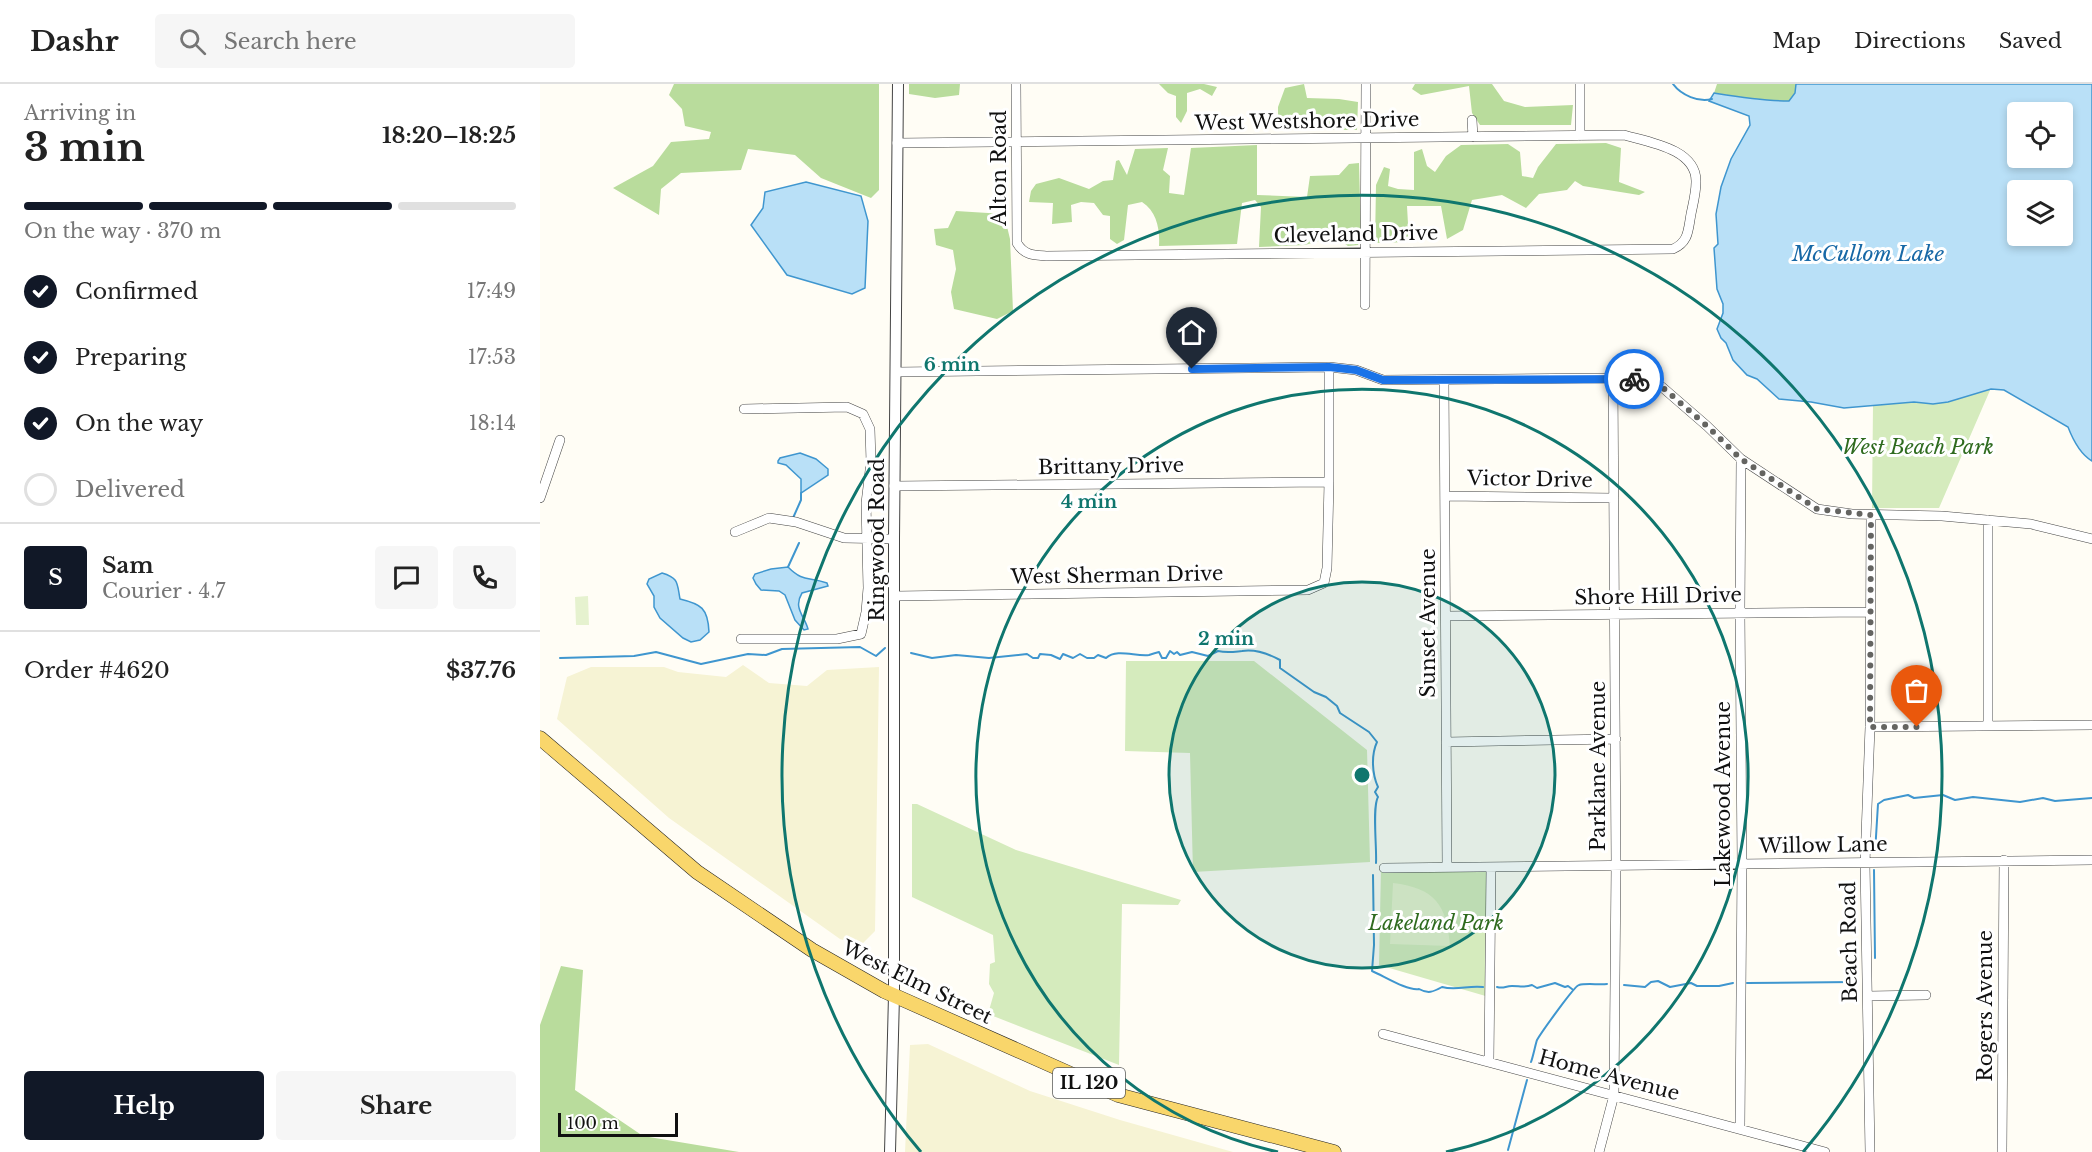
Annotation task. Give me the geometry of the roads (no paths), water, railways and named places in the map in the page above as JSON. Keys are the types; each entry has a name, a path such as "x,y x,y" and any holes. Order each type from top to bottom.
{"main road":[{"name":"West Elm Street","path":"540,738 697,873 812,950 894,996 1118,1095 1334,1152"}],"street":[{"name":"Ringwood Road","path":"890,1152 894,996 894,486 898,84"},
{"name":"Alton Road","path":"1016,84 1017,243 1021,250"},
{"path":"1365,305 1366,84"},
{"path":"1580,84 1580,136"},
{"path":"1472,120 1473,137"},
{"name":"West Westshore Drive","path":"897,143 1624,135 1665,147 1680,155 1693,166 1697,181 1687,236"},
{"name":"Cleveland Drive","path":"1021,250 1029,255 1046,256 1673,249 1682,245 1687,236"},
{"path":"896,372 1329,367 1356,370 1383,380 1614,378 1643,380 1662,387 1741,459 1817,509 1871,515 1988,519 2031,524 2092,539"},
{"path":"1329,367 1329,482"},
{"name":"Parklane Avenue","path":"1599,1152 1614,1095 1616,616 1614,378"},
{"name":"Sunset Avenue","path":"1444,380 1447,867"},
{"path":"741,639 837,639 861,634 868,588 866,503 871,462 870,429 863,414 847,407 744,409"},
{"path":"540,498 561,440"},
{"name":"Lakewood Avenue","path":"1740,1128 1741,459"},
{"name":"Brittany Drive","path":"894,486 1329,482"},
{"name":"West Sherman Drive","path":"895,596 1308,590 1324,583 1327,568 1329,482"},
{"name":"Victor Drive","path":"1446,496 1614,498"},
{"name":"Beach Road","path":"1870,1152 1865,863 1870,727 1871,515"},
{"path":"735,532 769,518 796,522 844,538 894,539"},
{"path":"1988,519 1988,726"},
{"name":"Shore Hill Drive","path":"1447,616 1870,612"},
{"path":"1870,727 2092,725"},
{"path":"1446,742 1616,740"},
{"name":"Rogers Avenue","path":"2002,1152 2004,860"},
{"name":"Willow Lane","path":"1384,868 2092,860"},
{"path":"1489,1061 1491,867"},
{"path":"1868,996 1926,994"},
{"name":"Home Avenue","path":"1383,1035 1489,1061 1825,1152"}],"water":[{"name":"McCullom Lake","path":"1796,84 2092,84 2092,461 2077,446 2068,427 2004,390 1991,389 1948,402 1933,404 1914,402 1844,408 1779,399 1757,379 1747,375 1733,360 1717,329 1723,313 1723,304 1717,289 1714,248 1718,244 1716,214 1721,187 1731,159 1750,125 1749,116 1709,101 1714,93 1760,100 1789,101 1795,93"},
{"path":"806,182 861,196 868,221 865,288 852,294 787,275 751,225 763,208 765,192"},
{"path":"800,453 816,459 828,469 828,475 801,493 801,479 786,465 778,463 780,458"},
{"path":"788,567 798,575 827,583 828,586 802,593 799,607 808,629 804,630 795,620 785,595 779,591 761,590 753,578 755,574"},
{"path":"662,573 674,579 680,599 698,605 705,612 709,632 700,640 691,642 683,638 660,618 654,607 654,596 647,584 649,579"}],"waterway":[{"path":"1673,84 1681,92 1691,97 1702,100 1712,99"},
{"path":"793,518 801,500 801,493"},
{"path":"788,567 799,543"},
{"path":"560,658 634,656 656,652 701,664 748,654 766,655 782,649 860,647 876,656 885,648"},
{"path":"911,653 932,658 956,655 989,658 1027,654 1038,658 1040,654 1060,659 1063,654 1073,658 1080,654 1087,658 1094,658 1098,655 1106,658 1116,654 1149,655 1159,652 1162,658 1166,658 1170,651 1180,655 1192,652 1208,656 1218,651 1252,651 1262,652 1276,658 1280,660 1280,668 1314,692 1326,697 1337,706 1340,713 1369,732 1377,742 1373,764 1378,787 1375,792 1378,797 1375,818 1376,863"},
{"path":"1875,853 1878,804 1884,800 1908,795 1914,798 1943,795 1955,800 1973,797 2020,802 2043,798 2055,801 2092,798"},
{"path":"1874,870 1875,958"},
{"path":"1373,875 1372,971 1402,986 1425,992 1442,987 1483,987"},
{"path":"1624,985 1645,987 1651,982 1658,981 1670,987 1691,983 1697,986 1719,986 1733,983"},
{"path":"1747,983 1854,982"},
{"path":"1497,987 1532,985 1537,988 1555,983 1572,989"},
{"path":"1531,1062 1537,1040 1576,987 1582,984 1607,984"},
{"path":"1508,1150 1527,1080"}],"park label":[{"name":"West Beach Park","path":"1918,447"},
{"name":"Lakeland Park","path":"1436,923"}]}
